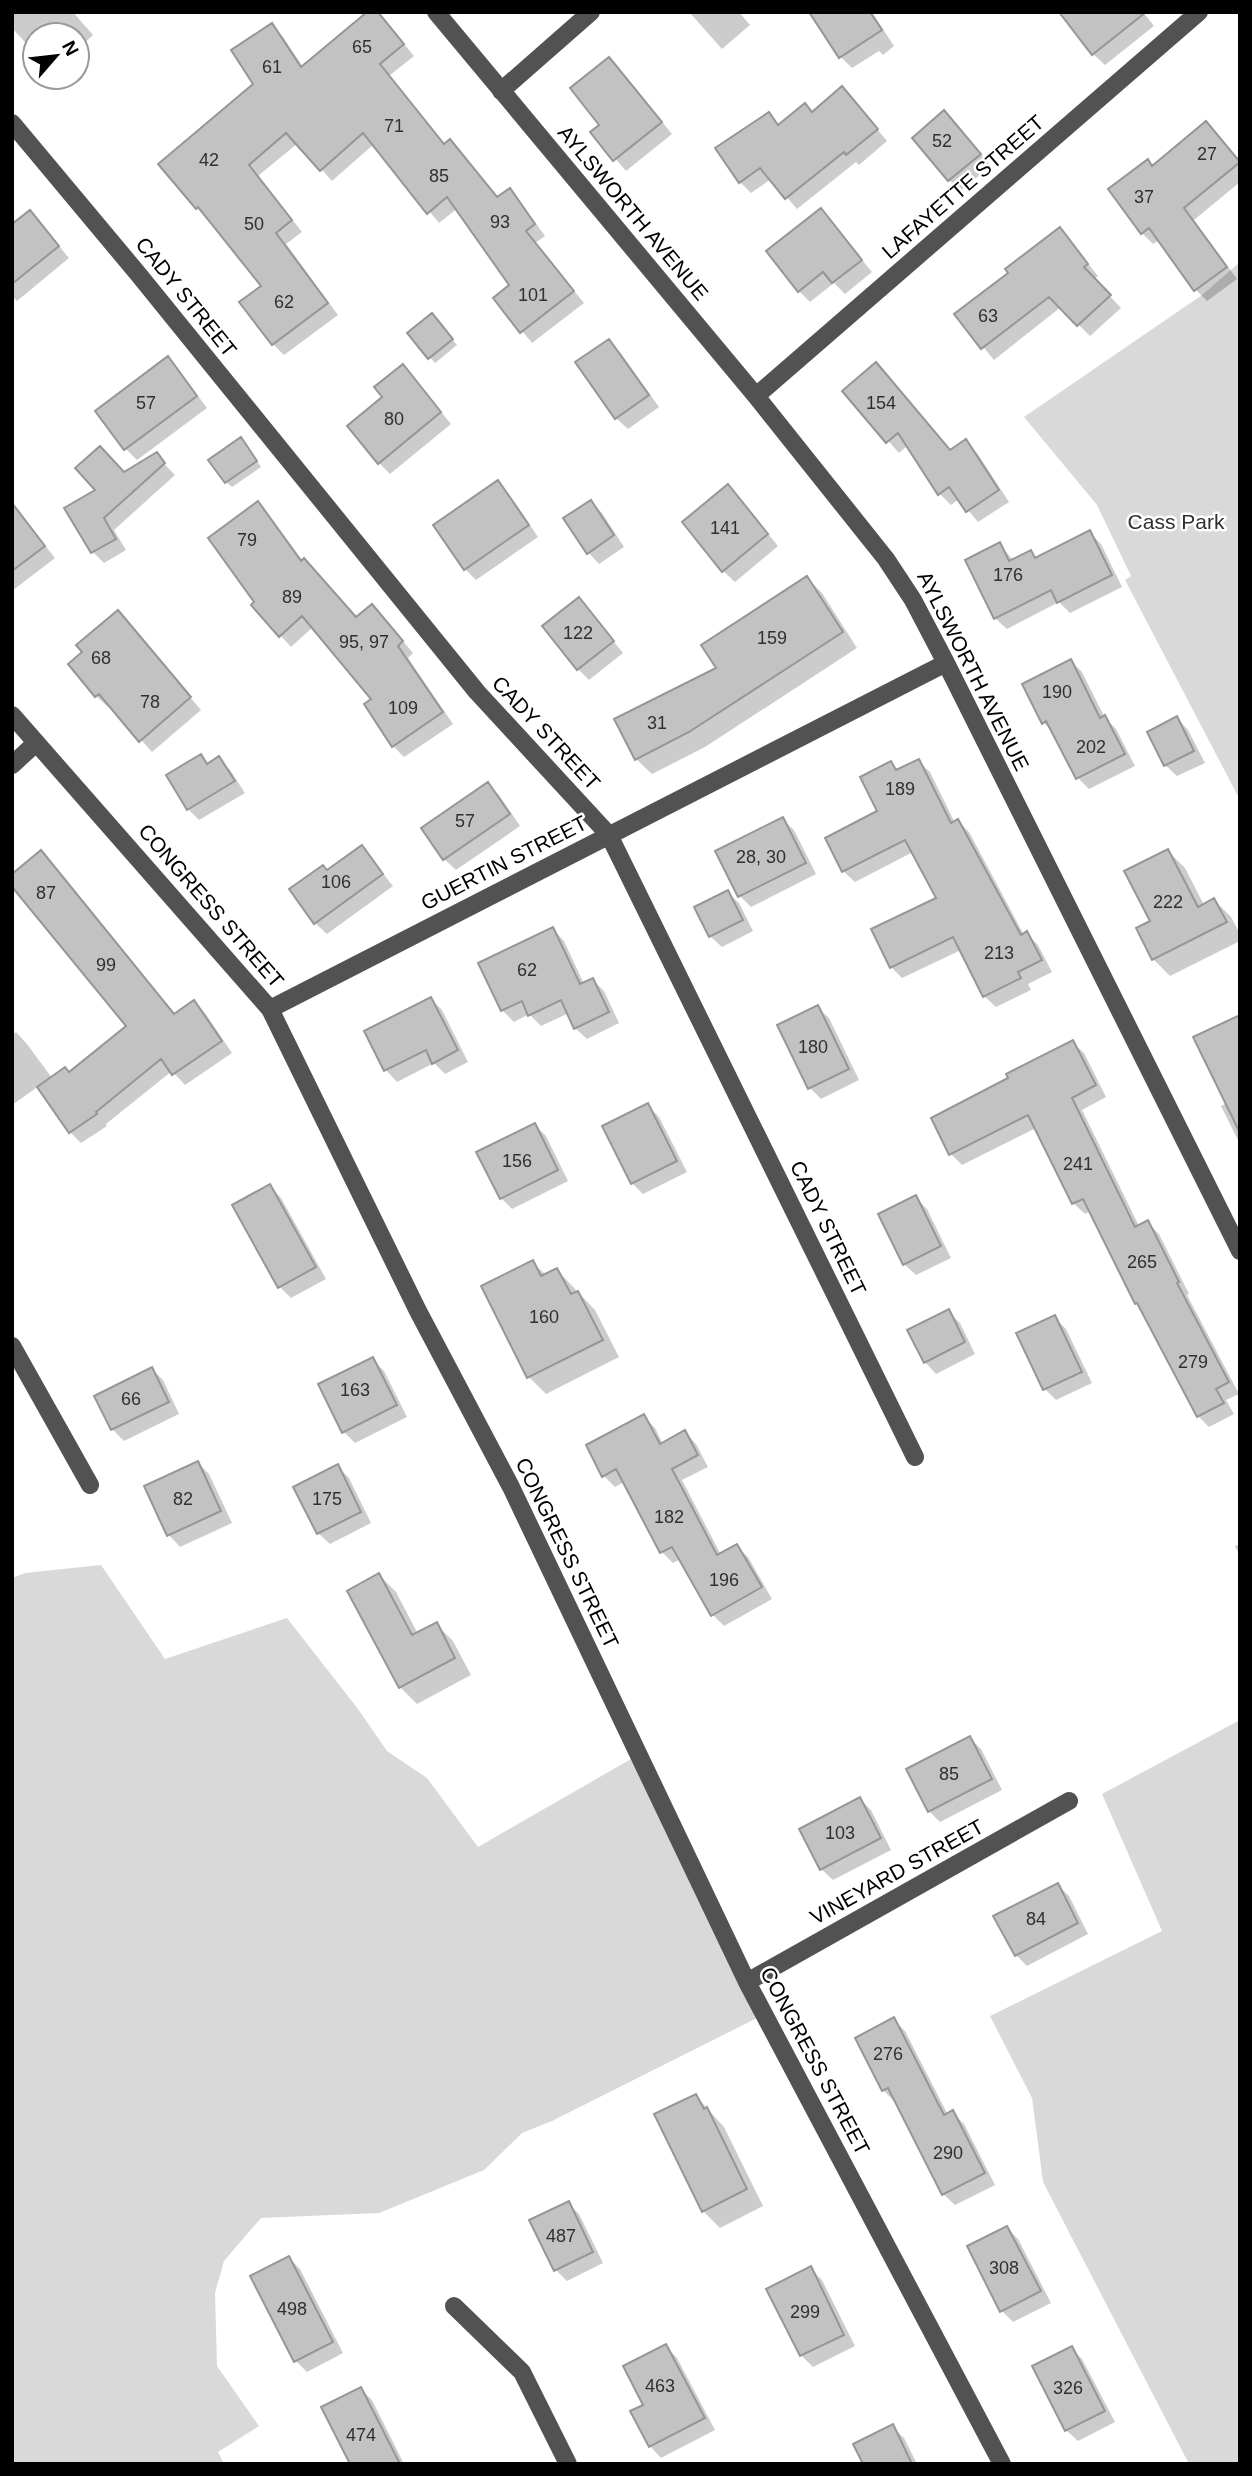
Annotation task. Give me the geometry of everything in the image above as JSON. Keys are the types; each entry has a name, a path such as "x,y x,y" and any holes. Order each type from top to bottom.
{"street":[{"name":"AYLSWORTH AVENUE","path":"436,12 756,396 901,579 946,663 1240,1251"},
{"path":"501,91 591,12"},
{"name":"LAFAYETTE STREET","path":"756,396 1199,12"},
{"name":"CADY STREET","path":"12,123 148,286 477,692 609,835 915,1457"},
{"name":"GUERTIN STREET","path":"270,1009 946,663"},
{"name":"CONGRESS STREET","path":"12,715 270,1009 418,1311 511,1487 747,1982 1002,2464"},
{"path":"12,765 36,743"},
{"path":"12,1346 90,1485"},
{"name":"VINEYARD STREET","path":"747,1982 1069,1801"},
{"path":"454,2306 522,2372 568,2464"}],"green space":[{"name":"Cass Park","path":"1240,262 1240,800 1125,580 1131,576 1097,505 1024,417 1202,295"},
{"path":"101,1565 165,1659 287,1618 387,1751 427,1778 478,1847 631,1759 759,2017 552,2121 522,2133 484,2170 379,2213 261,2218 224,2261 215,2293 217,2366 259,2426 218,2452 224,2464 12,2464 12,1578 25,1573"},
{"path":"1240,1720 1240,2464 1189,2464 1043,2182 1032,2098 990,2016 1162,1931 1102,1794"}],"building":[{"path":"367,12 378,12 404,44 380,64 444,144 450,139 497,197 510,188 535,224 526,231 574,291 520,333 493,298 509,285 447,197 427,214 363,133 320,171 286,133 249,165 292,220 276,233 328,303 272,345 239,302 261,286 198,207 196,209 158,164 253,84 231,50 272,23 301,67"},
{"path":"809,12 870,12 882,30 839,58"},
{"path":"1059,12 1146,12 1092,55"},
{"path":"609,57 662,122 613,161 590,132 599,125 570,88"},
{"path":"842,86 878,129 785,199 760,168 739,183 715,148 769,112 778,125 805,103 812,112"},
{"path":"944,110 981,154 948,181 912,138"},
{"path":"1206,121 1240,162 1184,208 1227,267 1194,291 1149,228 1141,234 1108,189 1148,159 1152,166"},
{"path":"821,208 862,260 832,283 823,272 798,292 766,251"},
{"path":"30,210 59,246 12,284 12,224"},
{"path":"1060,227 1088,264 1084,267 1111,295 1077,326 1049,297 981,349 954,314 1008,273 1005,269"},
{"path":"432,313 453,339 428,359 407,333"},
{"path":"609,339 649,395 615,419 575,362"},
{"path":"168,356 197,396 124,450 95,411"},
{"path":"876,362 950,450 966,439 999,490 966,512 949,487 938,495 898,433 886,443 842,391"},
{"path":"403,364 441,412 378,464 347,426 382,397 374,387"},
{"path":"241,437 257,461 225,483 208,460"},
{"path":"100,446 124,472 157,452 165,463 104,518 116,539 91,553 64,508 95,490 75,468"},
{"path":"498,480 529,525 464,570 433,525"},
{"path":"728,484 768,534 722,572 682,522"},
{"path":"591,500 614,535 587,554 563,518"},
{"path":"258,501 301,561 304,558 356,617 372,604 403,641 398,646 443,712 392,747 364,704 371,699 302,616 279,637 251,605 254,602 208,538"},
{"path":"12,503 45,546 12,571"},
{"path":"1090,530 1112,575 1057,603 1051,590 994,619 965,560 1000,542 1009,561 1031,550 1035,558"},
{"path":"807,576 843,632 689,732 635,760 614,719 716,668 701,645"},
{"path":"579,597 614,641 577,670 542,626"},
{"path":"118,610 191,697 139,742 99,694 95,697 68,664 82,652 76,645"},
{"path":"1071,659 1100,718 1105,715 1125,754 1076,779 1046,721 1042,724 1022,684"},
{"path":"1177,716 1194,751 1164,766 1147,732"},
{"path":"201,754 207,764 219,756 235,781 187,810 166,775"},
{"path":"919,759 951,823 958,819 1021,935 1027,931 1042,960 1018,972 1021,978 983,997 953,937 890,968 871,929 936,898 905,840 842,872 825,838 877,811 860,777 891,761 896,770"},
{"path":"488,782 510,814 443,860 421,828"},
{"path":"783,817 806,863 738,897 715,851"},
{"path":"362,845 383,874 314,924 289,889 323,865 327,870"},
{"path":"1168,849 1198,907 1214,898 1227,922 1152,960 1136,928 1150,921 1124,871"},
{"path":"41,850 174,1014 194,1000 222,1041 172,1075 161,1059 96,1112 97,1114 69,1133 37,1087 65,1067 69,1072 126,1026 12,887 12,874"},
{"path":"728,890 743,920 709,937 694,907"},
{"path":"553,927 580,984 593,978 609,1012 574,1029 561,1000 528,1016 522,1001 501,1011 478,963"},
{"path":"431,997 458,1050 432,1064 426,1050 384,1071 364,1031"},
{"path":"818,1005 849,1069 808,1089 777,1025"},
{"path":"1240,1015 1240,1133 1193,1037"},
{"path":"1073,1040 1096,1085 1072,1098 1135,1227 1148,1220 1179,1282 1177,1283 1229,1382 1216,1389 1224,1403 1197,1417 1137,1303 1135,1304 1083,1199 1072,1204 1028,1115 949,1155 931,1118 1008,1078 1006,1074"},
{"path":"648,1103 677,1161 631,1184 602,1126"},
{"path":"535,1123 558,1170 500,1199 476,1152"},
{"path":"270,1184 316,1267 278,1288 232,1205"},
{"path":"916,1195 941,1246 903,1265 878,1214"},
{"path":"533,1260 541,1276 557,1268 571,1294 578,1291 603,1340 527,1378 481,1286"},
{"path":"949,1309 965,1342 924,1363 907,1330"},
{"path":"1055,1315 1082,1372 1043,1390 1016,1333"},
{"path":"373,1357 397,1405 342,1433 318,1384"},
{"path":"152,1367 169,1402 111,1430 94,1396"},
{"path":"644,1414 660,1444 685,1430 698,1455 672,1469 717,1555 737,1544 762,1587 711,1616 672,1547 660,1553 616,1469 602,1477 586,1445"},
{"path":"198,1461 221,1511 167,1536 144,1486"},
{"path":"338,1464 361,1512 317,1534 293,1487"},
{"path":"379,1573 412,1635 437,1622 455,1658 399,1688 347,1591"},
{"path":"970,1736 992,1779 928,1812 906,1769"},
{"path":"860,1797 881,1838 820,1870 799,1829"},
{"path":"1058,1883 1078,1923 1015,1956 993,1916"},
{"path":"894,2017 944,2115 953,2110 985,2173 942,2195 888,2088 882,2091 855,2038"},
{"path":"696,2094 704,2109 707,2107 747,2189 702,2212 654,2114"},
{"path":"569,2201 593,2252 554,2271 529,2220"},
{"path":"1007,2226 1041,2291 1000,2312 967,2246"},
{"path":"289,2256 333,2342 294,2362 250,2276"},
{"path":"811,2266 844,2335 800,2356 766,2289"},
{"path":"666,2344 705,2418 649,2447 630,2411 643,2405 623,2366"},
{"path":"1072,2346 1105,2411 1065,2431 1032,2366"},
{"path":"361,2387 400,2464 350,2464 321,2407"},
{"path":"893,2424 912,2464 863,2464 853,2444"}]}
